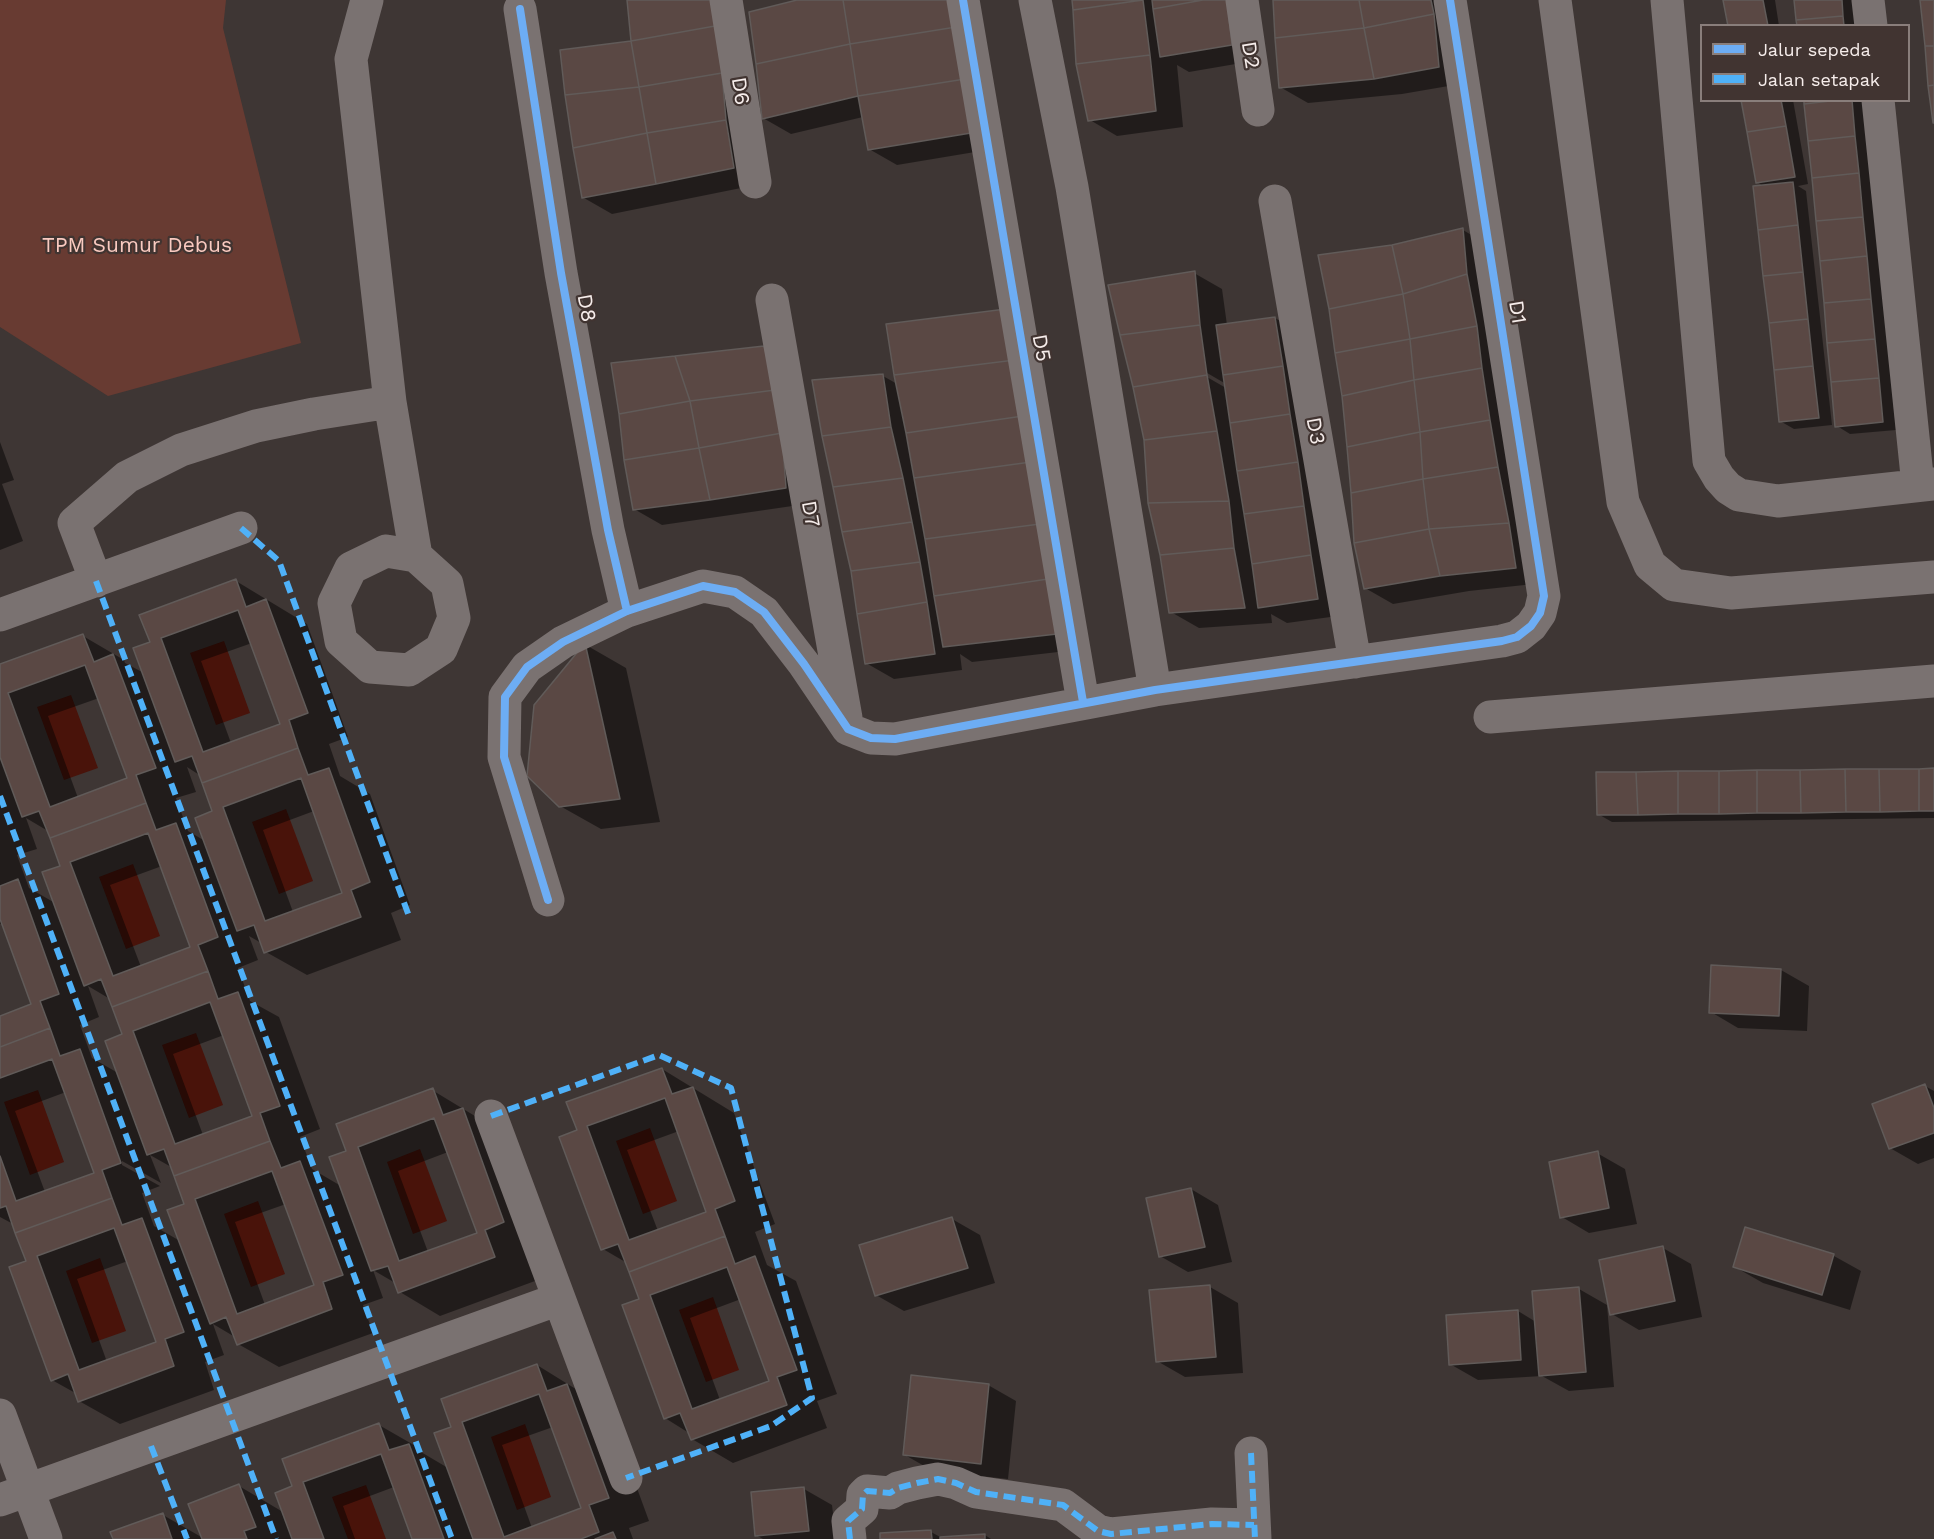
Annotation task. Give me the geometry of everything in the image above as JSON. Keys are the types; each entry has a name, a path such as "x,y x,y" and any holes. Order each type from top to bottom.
{"street":[{"path":"367,0 351,59 390,402 416,556"},
{"name":"D6","path":"726,0 755,182"},
{"name":"D5","path":"963,0 1083,702"},
{"path":"1035,0 1072,187 1155,690"},
{"name":"D2","path":"1242,0 1258,110"},
{"name":"D1","path":"1354,662 1518,637 1531,626 1540,613 1544,596 1450,0"},
{"path":"1555,0 1623,502 1650,565 1674,585 1731,593 1934,577"},
{"path":"1667,0 1709,461 1719,478 1739,495 1778,501 1926,484 1878,102"},
{"path":"1868,0 1871,24"},
{"name":"D8","path":"520,9 561,273 608,530 627,611"},
{"name":"D3","path":"1275,201 1354,662"},
{"name":"D7","path":"772,300 848,729"},
{"path":"96,581 74,523 127,477 181,450 256,426 390,402"},
{"path":"0,615 242,528"},
{"path":"548,900 504,757 506,697 527,667 563,642 627,611 703,586 735,592 764,612 804,664 848,729 871,738 895,739 1083,702 1354,662"},
{"path":"1490,717 1934,681"},
{"path":"491,1116 626,1478"},
{"path":"14,1495 559,1299"},
{"path":"0,1415 14,1495 46,1539"},
{"path":"850,1539 848,1521 862,1509 863,1495 867,1491 890,1493 898,1488 938,1479 976,1492 1063,1506 1098,1531 1111,1534 1212,1524 1255,1532 1251,1453"}],"green space":[{"name":"TPM Sumur Debus","path":"0,0 226,0 223,28 301,343 108,396 0,327"}],"shaded area":[{"path":"224,641 250,713 216,725 190,653"},
{"path":"71,695 98,768 64,780 37,707"},
{"path":"286,809 313,881 279,894 252,822"},
{"path":"133,864 160,936 126,949 99,877"},
{"path":"196,1033 223,1105 189,1118 162,1045"},
{"path":"38,1090 64,1162 30,1175 4,1102"},
{"path":"650,1128 677,1201 643,1214 616,1141"},
{"path":"420,1149 447,1221 413,1234 387,1162"},
{"path":"258,1201 285,1274 251,1287 224,1214"},
{"path":"100,1258 126,1331 92,1343 66,1271"},
{"path":"713,1297 739,1370 706,1382 679,1310"},
{"path":"525,1424 551,1497 517,1510 491,1437"},
{"path":"366,1485 386,1539 348,1539 332,1497"}],"building":[{"path":"627,0 713,0 715,26 631,41"},
{"path":"797,0 843,0 850,44 756,64 749,12"},
{"path":"843,0 951,0 956,27 850,44"},
{"path":"1072,0 1142,0 1073,10"},
{"path":"1143,0 1150,55 1076,64 1073,10"},
{"path":"1152,0 1203,0 1153,9"},
{"path":"1203,0 1227,0 1232,45 1160,57 1153,9"},
{"path":"1273,0 1359,0 1364,28 1275,38"},
{"path":"1359,0 1431,0 1434,14 1364,28"},
{"path":"1723,0 1763,0 1768,24 1728,24"},
{"path":"1794,0 1842,0 1843,16 1796,20"},
{"path":"1920,0 1934,0 1934,46 1925,46"},
{"path":"1434,14 1439,67 1374,79 1364,28"},
{"path":"1843,16 1844,24 1797,24 1796,20"},
{"path":"715,26 722,73 639,87 631,41"},
{"path":"956,27 965,79 858,96 850,44"},
{"path":"1364,28 1374,79 1279,88 1275,38"},
{"path":"631,41 639,87 565,95 560,50"},
{"path":"850,44 858,96 762,119 756,64"},
{"path":"1925,46 1934,46 1934,85 1928,86"},
{"path":"1150,55 1156,111 1088,121 1076,64"},
{"path":"722,73 726,120 647,133 639,87"},
{"path":"965,79 971,133 868,150 858,96"},
{"path":"1934,85 1934,123 1933,123 1928,86"},
{"path":"639,87 647,133 573,148 565,95"},
{"path":"1741,102 1781,102 1786,126 1747,132"},
{"path":"1852,102 1855,136 1808,141 1804,104"},
{"path":"726,120 734,168 656,184 647,133"},
{"path":"1786,126 1795,177 1756,183 1747,132"},
{"path":"647,133 656,184 582,198 573,148"},
{"path":"1855,136 1859,173 1812,178 1808,141"},
{"path":"1859,173 1863,217 1816,221 1812,178"},
{"path":"1793,182 1798,225 1758,230 1753,186"},
{"path":"1863,217 1867,256 1820,261 1816,221"},
{"path":"1798,225 1803,272 1763,276 1758,230"},
{"path":"1463,228 1467,274 1403,294 1392,245"},
{"path":"1392,245 1403,294 1329,309 1318,255"},
{"path":"1867,256 1871,299 1824,303 1820,261"},
{"path":"1195,271 1200,325 1120,335 1108,285"},
{"path":"1803,272 1808,319 1769,323 1763,276"},
{"path":"1467,274 1477,326 1410,339 1403,294"},
{"path":"1403,294 1410,339 1335,353 1329,309"},
{"path":"1871,299 1875,339 1827,343 1824,303"},
{"path":"1006,309 1015,360 894,375 886,324"},
{"path":"1275,317 1283,366 1223,375 1216,325"},
{"path":"1808,319 1813,366 1774,370 1769,323"},
{"path":"1200,325 1207,375 1133,387 1120,335"},
{"path":"1477,326 1482,368 1414,380 1410,339"},
{"path":"1410,339 1414,380 1342,396 1335,353"},
{"path":"1875,339 1879,378 1831,382 1827,343"},
{"path":"764,346 775,390 690,401 675,356"},
{"path":"675,356 690,401 619,414 611,363"},
{"path":"1015,360 1023,416 906,433 894,375"},
{"path":"1283,366 1290,414 1230,423 1223,375"},
{"path":"1813,366 1819,418 1779,422 1774,370"},
{"path":"1482,368 1490,420 1420,432 1414,380"},
{"path":"883,374 891,427 822,436 812,380"},
{"path":"1207,375 1217,431 1144,440 1133,387"},
{"path":"1879,378 1883,422 1835,427 1831,382"},
{"path":"1414,380 1420,432 1347,447 1342,396"},
{"path":"775,390 782,433 699,448 690,401"},
{"path":"690,401 699,448 624,460 619,414"},
{"path":"1290,414 1298,462 1237,471 1230,423"},
{"path":"1023,416 1031,462 914,478 906,433"},
{"path":"1490,420 1498,467 1423,479 1420,432"},
{"path":"891,427 903,478 833,487 822,436"},
{"path":"1217,431 1229,501 1148,503 1144,440"},
{"path":"1420,432 1423,479 1351,493 1347,447"},
{"path":"782,433 786,488 710,500 699,448"},
{"path":"699,448 710,500 633,510 624,460"},
{"path":"1031,462 1040,524 925,539 914,478"},
{"path":"1298,462 1304,506 1244,514 1237,471"},
{"path":"1498,467 1509,523 1429,529 1423,479"},
{"path":"903,478 912,522 842,532 833,487"},
{"path":"1423,479 1429,529 1354,543 1351,493"},
{"path":"1229,501 1234,548 1160,555 1148,503"},
{"path":"1304,506 1311,555 1252,564 1244,514"},
{"path":"912,522 920,562 851,571 842,532"},
{"path":"1509,523 1516,568 1440,576 1429,529"},
{"path":"1040,524 1048,579 934,596 925,539"},
{"path":"1429,529 1440,576 1364,589 1354,543"},
{"path":"1234,548 1245,608 1169,613 1160,555"},
{"path":"1311,555 1318,599 1258,608 1252,564"},
{"path":"920,562 927,602 857,614 851,571"},
{"path":"236,579 246,607 266,599 308,713 289,720 298,748 202,783 192,756 175,762 133,648 150,642 139,615","holes":["238,610 280,724 203,752 161,638"]},
{"path":"1048,579 1057,634 943,647 934,596"},
{"path":"927,602 935,654 865,664 857,614"},
{"path":"83,634 94,662 113,654 156,768 136,775 146,803 50,838 39,811 22,817 0,757 0,664","holes":["85,665 127,778 50,807 8,693"]},
{"path":"585,643 620,799 559,807 527,776 534,705"},
{"path":"298,748 308,775 329,768 370,882 351,890 361,917 264,953 254,925 237,931 195,818 212,811 202,783","holes":["301,778 342,893 265,921 223,807"]},
{"path":"1934,768 1934,811 1919,811 1919,769"},
{"path":"1845,769 1879,769 1880,812 1846,812"},
{"path":"1845,769 1846,812 1801,813 1800,770"},
{"path":"1879,769 1919,769 1919,811 1880,812"},
{"path":"1757,770 1800,770 1801,813 1757,813"},
{"path":"1757,770 1757,813 1719,814 1719,771"},
{"path":"1678,771 1719,771 1719,814 1678,814"},
{"path":"1678,771 1678,814 1638,815 1636,772"},
{"path":"1596,772 1636,772 1638,815 1597,815"},
{"path":"146,803 156,830 176,823 218,937 198,945 208,971 112,1007 101,979 84,986 42,872 60,866 50,838","holes":["148,833 190,947 113,976 70,862"]},
{"path":"18,879 59,994 40,1001 50,1028 0,1047 0,1016 31,1004 0,919 0,886"},
{"path":"1711,965 1781,969 1779,1016 1709,1013"},
{"path":"208,971 218,999 238,992 280,1106 260,1113 270,1141 174,1176 164,1149 147,1155 105,1041 122,1034 112,1007","holes":["210,1002 252,1116 175,1144 133,1031"]},
{"path":"50,1028 60,1056 80,1049 121,1163 102,1170 112,1198 15,1233 6,1206 0,1208 0,1156 16,1201 94,1173 52,1059 0,1078 0,1047"},
{"path":"662,1068 672,1094 693,1087 735,1201 715,1209 725,1236 629,1272 618,1244 601,1250 559,1137 577,1130 566,1102","holes":["665,1098 706,1212 629,1240 587,1126"]},
{"path":"1925,1084 1934,1108 1934,1133 1889,1149 1872,1104"},
{"path":"433,1088 443,1115 463,1108 504,1222 485,1230 495,1257 398,1293 388,1266 371,1271 329,1157 346,1151 336,1124","holes":["434,1118 477,1233 399,1261 358,1147"]},
{"path":"270,1141 281,1168 300,1161 343,1275 323,1282 332,1309 237,1345 226,1317 210,1324 167,1210 184,1204 174,1176","holes":["272,1171 314,1285 237,1314 195,1199"]},
{"path":"1598,1151 1609,1208 1560,1218 1549,1162"},
{"path":"1191,1188 1205,1247 1159,1257 1146,1198"},
{"path":"112,1198 122,1225 142,1218 184,1332 165,1339 174,1366 78,1402 68,1374 51,1381 9,1267 26,1261 15,1233","holes":["114,1228 156,1342 79,1370 37,1256"]},
{"path":"952,1217 968,1268 875,1296 859,1245"},
{"path":"1745,1227 1834,1254 1822,1295 1733,1267"},
{"path":"725,1236 735,1264 755,1256 797,1370 777,1377 787,1405 691,1440 680,1413 664,1419 622,1305 639,1299 629,1272","holes":["727,1267 769,1381 692,1409 650,1295"]},
{"path":"1663,1246 1675,1301 1610,1315 1599,1260"},
{"path":"1210,1285 1216,1357 1156,1362 1149,1290"},
{"path":"1579,1287 1586,1372 1539,1376 1532,1291"},
{"path":"1518,1310 1521,1360 1449,1365 1446,1315"},
{"path":"537,1364 547,1391 567,1384 609,1498 589,1505 599,1532 581,1539 473,1539 434,1433 451,1427 441,1399","holes":["539,1394 581,1508 504,1537 462,1422"]},
{"path":"911,1375 989,1384 981,1464 903,1455"},
{"path":"379,1423 389,1450 409,1444 444,1539 412,1539 381,1454 303,1482 324,1539 292,1539 275,1493 292,1486 282,1459"},
{"path":"239,1484 256,1527 244,1531 247,1539 202,1539 188,1504"},
{"path":"804,1487 809,1531 755,1536 751,1492"},
{"path":"163,1513 172,1539 113,1539 110,1532"},
{"path":"931,1530 932,1539 880,1539 880,1533"},
{"path":"613,1532 616,1539 595,1539"},
{"path":"985,1534 985,1539 940,1539 940,1537"}],"marked path":[{"path":"241,528 279,561 410,919"},
{"path":"96,581 452,1539"},
{"path":"0,796 276,1539"},
{"path":"491,1116 659,1055 731,1088 812,1398 771,1426 626,1478"},
{"path":"151,1446 187,1539"},
{"path":"1251,1453 1255,1539"},
{"path":"850,1539 848,1521 862,1509 863,1495 867,1491 890,1493 898,1488 938,1479 956,1483 976,1492 1063,1505 1098,1531 1111,1534 1212,1524 1254,1525"}],"cycle path":[{"path":"963,0 1083,702"},
{"path":"548,900 504,757 505,697 527,667 563,642 627,611 703,586 735,592 764,612 804,664 848,729 871,738 895,739 1155,690 1502,641 1517,637 1531,626 1540,613 1544,596 1450,0"},
{"path":"520,9 561,273 608,530 627,611"}]}
